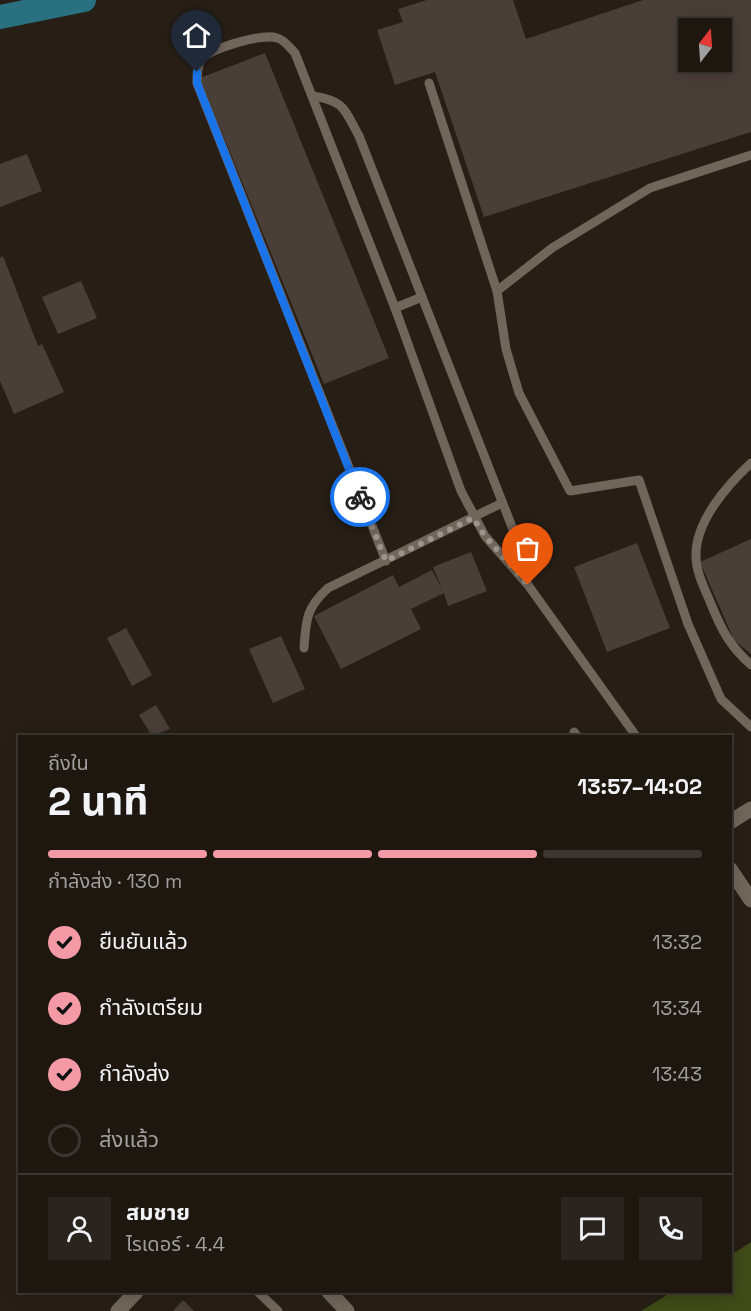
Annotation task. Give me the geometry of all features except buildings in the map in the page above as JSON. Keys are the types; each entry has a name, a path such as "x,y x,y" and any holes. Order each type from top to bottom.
{"street":[{"path":"732,821 751,809"},
{"path":"732,872 751,900"},
{"path":"118,1311 135,1293"},
{"path":"330,1293 347,1311"}],"lane":[{"path":"386,561 197,83 197,72 201,61 209,52 260,37 276,37 295,53 395,308 461,491 473,518 485,536 528,585 635,735"},
{"path":"429,83 498,291 506,349 519,393 570,491 639,480 688,624 721,699 751,727"},
{"path":"313,96 332,99 343,107 353,126 514,532 528,585"},
{"path":"498,291 552,248 650,188 751,155"},
{"path":"395,308 422,297"},
{"path":"751,463 709,514 698,537 696,556 699,574 717,620 731,647 751,665"},
{"path":"304,648 307,617 313,602 328,588 502,503"},
{"path":"259,1293 278,1311"}],"green space":[{"path":"751,1242 751,1311 641,1311 670,1293 732,1293 732,1254"}],"waterway":[{"path":"0,17 84,0"}],"way so far":[{"path":"360,497 386,561 473,518 485,536 528,585"}],"route":[{"path":"197,72 197,83 360,497"}]}
